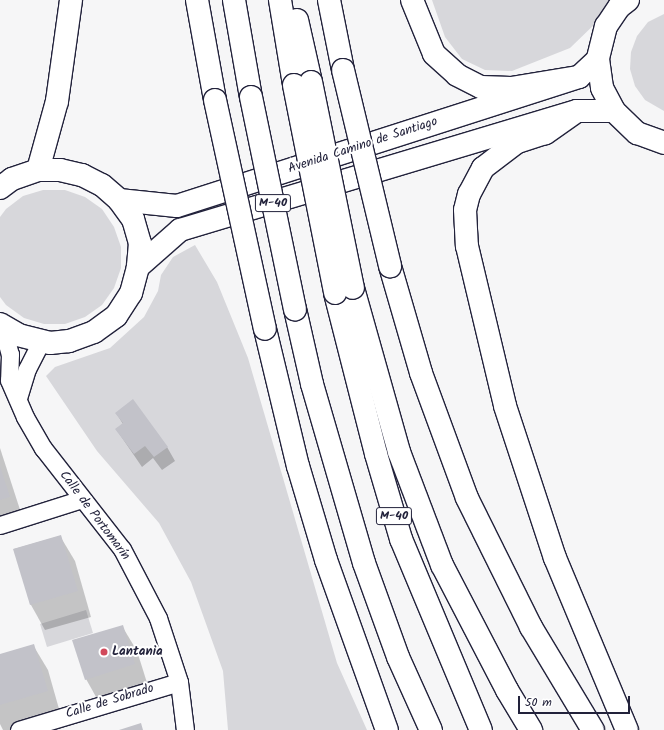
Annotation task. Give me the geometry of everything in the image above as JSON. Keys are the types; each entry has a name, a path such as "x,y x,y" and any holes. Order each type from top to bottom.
{"main road":[{"path":"38,170 57,101 71,0"},
{"path":"198,0 215,100 265,329 298,466 326,560 387,730"},
{"name":"M-40","path":"234,0 251,97 312,384 364,563 398,657 431,730"},
{"name":"M-40","path":"280,0 302,83 376,454 401,539 482,730"},
{"path":"293,0 302,83"},
{"path":"329,0 343,70 390,266 421,373 468,498 531,627 593,730"},
{"path":"412,0 434,54 458,75 480,87 511,88 579,77"},
{"path":"628,0 619,7 606,26 598,59 602,88 614,111 637,133 664,143"},
{"name":"Avenida Camino de Santiago","path":"119,200 176,206 579,77 598,59"},
{"path":"577,111 545,133 517,142 483,168 469,194 465,210 467,246 505,406 555,558 627,730"},
{"name":"Avenida Camino de Santiago","path":"138,267 180,230 577,111 614,111"},
{"path":"1,185 12,179 38,170 60,170 82,175 102,185 119,200 133,220 140,243 138,267 131,293 116,316 94,332 69,341 41,342 19,335 1,325"},
{"path":"344,291 399,452 442,565 506,690 531,730"}],"street":[{"name":"Calle de Portomarín","path":"1,325 10,354 9,380 25,417 43,448 122,549 158,618 179,682 185,730"},
{"path":"18,398 26,369 41,342"},
{"path":"0,525 82,499"},
{"name":"Calle de Sobrado","path":"19,730 179,682"}],"shaded area":[{"path":"432,0 614,0 600,19 570,48 512,71 485,70 462,59 445,37"},
{"path":"664,14 664,111 645,100 635,86 630,69 631,52 637,36 648,22"},
{"path":"43,190 65,190 85,197 102,209 114,227 121,247 121,268 114,288 102,305 85,317 65,324 44,324 24,318 6,305 0,297 0,217 6,209 23,196"},
{"path":"195,245 217,282 248,358 337,663 367,730 228,730 223,671 191,582 159,523 97,451 46,376 55,367 110,348 144,317 158,291 161,275 173,257"},
{"path":"86,610 93,633 47,647 40,624"}],"building":[{"path":"133,399 168,447 154,457 145,446 134,454 115,429 123,423 115,413"},
{"path":"0,466 10,497 0,500"},
{"path":"61,535 78,591 30,605 13,549"},
{"name":"Lantania","path":"123,625 135,664 85,680 72,640"},
{"path":"34,644 48,691 0,705 0,654"},
{"path":"141,723 143,730 119,730"}],"place":[{"name":"Lantania","path":"104,652"}]}
